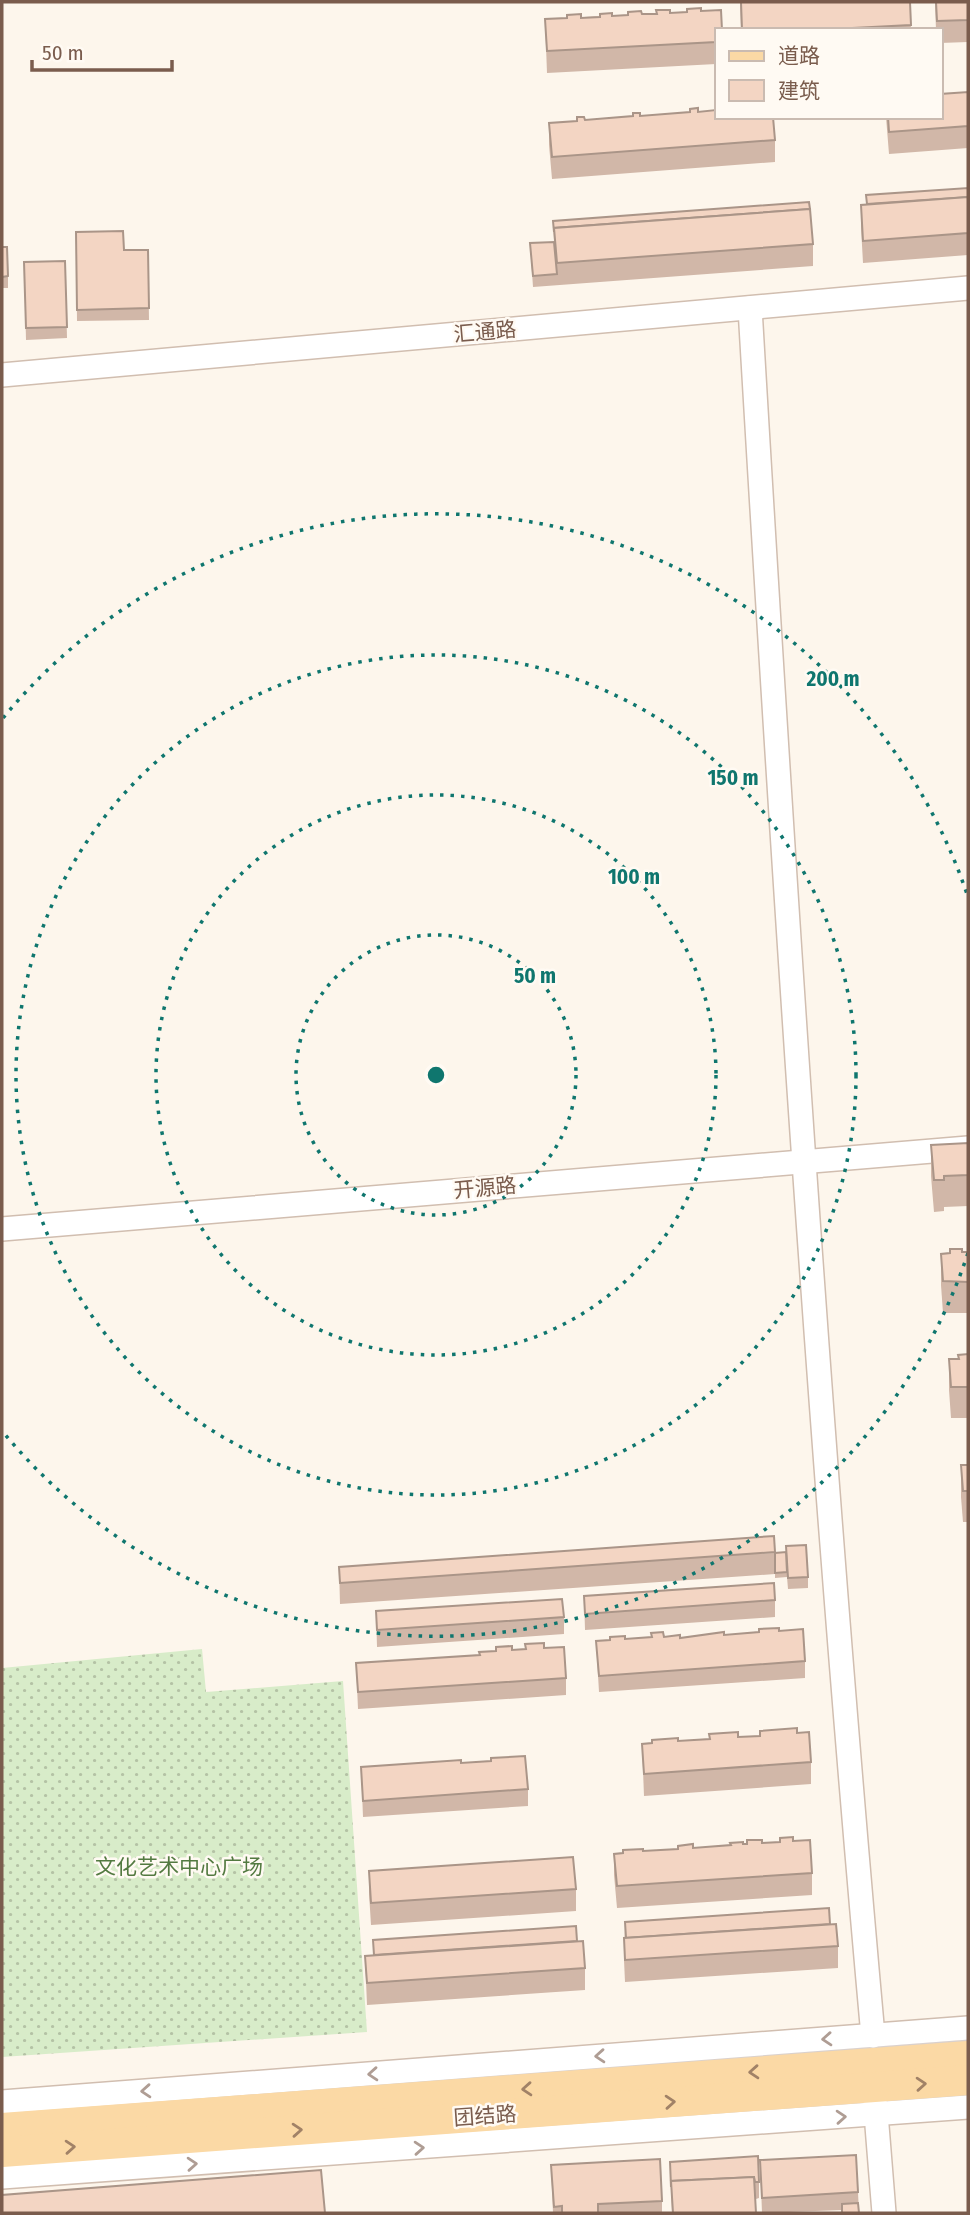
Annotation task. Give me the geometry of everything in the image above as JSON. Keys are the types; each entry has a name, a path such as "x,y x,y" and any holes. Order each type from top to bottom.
{"main road":[{"name":"团结路","path":"2,2128 968,2056"},
{"name":"团结路","path":"2,2152 875,2101 968,2080"}],"street":[{"name":"汇通路","path":"2,375 968,288"},
{"path":"750,308 779,806 804,1162 843,1705 873,2036"},
{"name":"开源路","path":"2,1228 968,1148"},
{"path":"2,2102 968,2028"},
{"path":"875,2101 884,2213"},
{"path":"2,2177 875,2101 968,2107"}],"green space":[{"name":"文化艺术中心广场","path":"202,1649 206,1692 343,1681 367,2032 2,2057 2,1668"}],"building":[{"path":"741,2 910,2 911,25 742,28"},
{"path":"936,2 968,2 968,20 937,21"},
{"path":"687,9 721,10 722,28 715,28 715,42 547,51 545,19 581,14 581,18 612,13 612,16 628,15 628,12 641,11 642,14 657,14 656,10 687,12"},
{"path":"968,92 968,126 889,132 888,119 942,119 942,94"},
{"path":"698,108 698,112 715,110 715,119 773,119 775,140 552,157 549,123 577,121 577,117 584,117 585,120 633,116 633,113 640,113 640,116 690,112 690,109"},
{"path":"968,188 968,197 867,204 866,195"},
{"path":"968,197 968,233 863,241 861,205"},
{"path":"809,202 810,209 554,228 554,232 553,221"},
{"path":"810,209 813,244 557,263 554,228"},
{"path":"123,231 124,250 148,250 149,308 77,310 76,232"},
{"path":"554,242 557,274 533,276 530,243"},
{"path":"2,247 7,247 8,276 2,277"},
{"path":"65,261 67,327 26,328 24,262"},
{"path":"968,1143 968,1175 944,1176 944,1180 934,1180 931,1145"},
{"path":"950,1249 968,1252 968,1282 943,1281 941,1254 950,1253"},
{"path":"968,1354 968,1387 951,1387 949,1359 959,1359 958,1355"},
{"path":"961,1465 968,1465 968,1491 963,1491"},
{"path":"774,1536 775,1552 340,1583 339,1567"},
{"path":"806,1545 808,1577 788,1578 786,1546"},
{"path":"786,1552 787,1572 775,1573 775,1553"},
{"path":"774,1583 775,1600 585,1614 584,1596"},
{"path":"562,1599 564,1617 377,1630 376,1611"},
{"path":"779,1628 779,1631 803,1629 805,1661 599,1676 596,1641 610,1640 610,1637 652,1637 651,1633 663,1632 664,1637 680,1635 680,1638"},
{"path":"544,1643 544,1648 564,1647 566,1678 358,1692 356,1663 480,1655 479,1652 496,1651 496,1647 526,1649 525,1644"},
{"path":"797,1728 797,1733 809,1732 811,1762 644,1774 642,1744 652,1743 652,1740 710,1739 709,1734 738,1732 738,1737 760,1736 760,1731"},
{"path":"525,1756 528,1789 363,1801 361,1767 461,1760 461,1763 491,1761 491,1758"},
{"path":"793,1837 793,1841 810,1840 812,1873 617,1886 614,1854 623,1853 623,1850 678,1849 678,1846 693,1844 693,1848 743,1842 747,1844 747,1840 780,1842 780,1838"},
{"path":"573,1857 576,1889 371,1903 369,1871"},
{"path":"829,1908 830,1924 626,1938 625,1922"},
{"path":"836,1924 838,1946 625,1960 624,1938"},
{"path":"576,1926 577,1941 374,1955 373,1940"},
{"path":"583,1941 585,1968 367,1983 365,1956"},
{"path":"856,2155 858,2192 762,2198 760,2160"},
{"path":"758,2156 759,2182 755,2182 754,2177 671,2181 671,2187 670,2162"},
{"path":"660,2159 662,2201 598,2204 598,2213 562,2213 562,2206 554,2207 551,2165"},
{"path":"321,2170 325,2213 2,2213 2,2195"},
{"path":"754,2177 756,2213 673,2213 671,2181"},
{"path":"858,2203 859,2213 842,2213 842,2204"}]}
